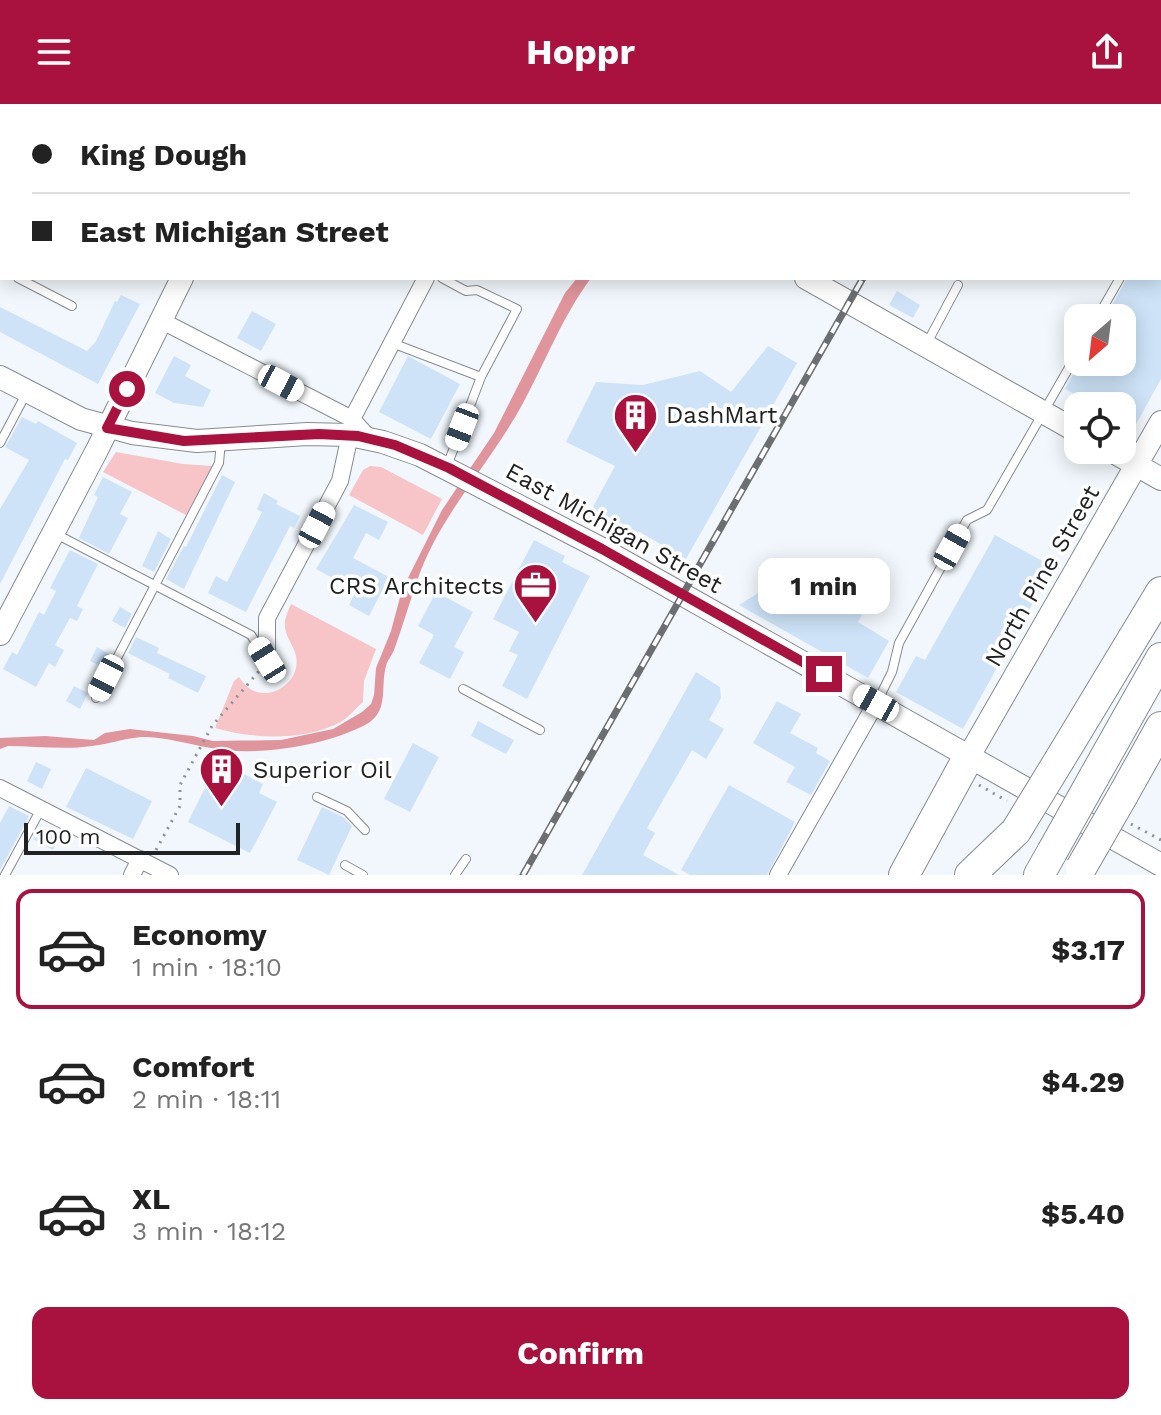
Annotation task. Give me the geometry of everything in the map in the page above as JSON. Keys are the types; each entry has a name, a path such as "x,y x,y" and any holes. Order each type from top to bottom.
{"highway":[{"path":"991,875 1161,592"},
{"path":"1046,863 1161,658"},
{"path":"1079,872 1161,727"},
{"path":"904,875 969,756"},
{"path":"892,875 929,828"},
{"path":"970,875 1016,831"}],"main road":[{"path":"0,634 181,280"},
{"path":"810,280 1064,424"},
{"name":"East Michigan Street","path":"0,377 81,419 107,428 184,441 357,431 408,450 480,484 602,549 1161,865"},
{"name":"North Pine Street","path":"969,756 1161,422"},
{"path":"1136,465 1161,479"}],"street":[{"path":"267,660 267,618 340,481 392,343 425,280"},
{"path":"162,321 312,399 357,431"},
{"path":"312,399 317,406 318,423 313,434"},
{"path":"778,875 876,703"},
{"path":"0,788 170,875"},
{"path":"132,875 144,862"}],"lane":[{"path":"22,280 72,306"},
{"path":"446,280 466,291 477,290 517,309 481,377 448,468"},
{"path":"1105,304 1119,280"},
{"path":"926,345 958,285"},
{"path":"392,343 481,377"},
{"path":"876,703 892,672 899,643 967,520 987,510 1064,376"},
{"path":"0,443 27,391"},
{"path":"96,698 219,463 221,440"},
{"path":"54,533 251,635 267,660"},
{"path":"463,689 540,730"},
{"path":"317,797 347,811 365,830"},
{"path":"5,875 41,809"},
{"path":"455,875 466,859"},
{"path":"345,865 363,875"}],"path":[{"path":"144,862 180,806 180,785 212,726 227,706 250,685"}],"shaded area":[{"path":"575,280 590,280 562,324 522,405 426,557 387,664 381,706 373,720 330,739 269,750 229,750 146,737 82,747 8,746 0,749 0,738 45,736 94,740 105,733 130,729 213,741 281,740 333,729 362,712 371,704 374,695 376,668 391,631 402,590 442,510 494,433 565,293"},
{"path":"116,452 213,466 186,515 103,472"},
{"path":"370,466 381,467 442,499 423,535 349,495 363,470"},
{"path":"291,604 376,649 364,681 363,702 339,723 310,733 261,736 215,728 234,681 239,677 249,688 264,693 284,687 293,676 296,656 285,624"}],"building":[{"path":"1126,280 1161,280 1161,379 1136,424 1136,392 1070,392 1065,389 1072,376 1136,376 1136,304 1113,304"},
{"path":"897,291 920,305 913,318 889,305"},
{"path":"121,295 140,304 98,384 0,332 0,307 87,351 96,341 115,301"},
{"path":"252,311 276,324 261,351 237,338"},
{"path":"768,346 797,363 686,559 638,531 632,543 587,518 615,466 566,442 596,382 643,385 700,371 731,392"},
{"path":"174,356 191,365 185,376 211,390 203,407 174,403 155,393"},
{"path":"408,356 460,384 431,439 379,412"},
{"path":"22,417 36,424 38,421 77,443 68,460 65,459 0,584 0,509 29,460 5,447"},
{"path":"222,475 235,482 184,589 166,579 186,547"},
{"path":"103,477 132,492 120,514 128,518 109,554 79,538 98,497 94,495"},
{"path":"264,493 278,501 276,504 300,516 294,528 290,526 246,612 208,593 216,576 227,582 262,512 257,509"},
{"path":"354,505 388,522 379,540 366,533 353,558 389,577 369,616 349,605 356,591 316,569"},
{"path":"158,531 171,539 154,572 142,566"},
{"path":"995,535 1053,567 963,729 896,692 916,656 925,660"},
{"name":"CRS Architects","path":"534,540 565,556 562,562 590,576 527,699 502,686 518,655 509,651 519,632 493,619"},
{"path":"70,550 98,564 77,606 83,609 77,621 70,618 55,645 64,650 55,667 49,663 36,687 3,669 12,652 17,655 39,612 44,615 56,591 50,588"},
{"path":"801,566 858,598 853,609 862,615 858,622 889,641 868,678 739,605"},
{"path":"436,592 473,612 454,647 464,652 450,679 419,663 434,635 418,626"},
{"path":"120,607 132,614 125,628 112,621"},
{"path":"136,637 159,648 157,653 206,676 198,693 168,678 170,674 128,653"},
{"path":"97,647 109,654 102,667 90,661"},
{"path":"696,672 720,687 721,698 709,720 724,729 706,759 692,750 647,828 655,833 643,855 679,875 582,875"},
{"path":"74,686 88,693 80,709 66,701"},
{"path":"777,701 801,714 790,733 818,748 816,753 830,761 811,795 786,782 795,767 753,743"},
{"path":"478,721 514,740 506,754 471,736"},
{"path":"413,743 439,757 410,812 384,799"},
{"path":"36,762 51,769 42,789 27,781"},
{"path":"86,768 152,801 133,839 66,807"},
{"name":"Superior Oil","path":"238,771 263,784 259,793 277,802 250,853 188,822 206,786 225,796"},
{"path":"729,785 795,822 767,875 690,875 681,870"},
{"path":"9,806 29,816 0,870 0,823"},
{"path":"322,807 343,817 352,826 329,875 297,860"},
{"path":"40,826 49,832 52,828 62,833 53,850 33,839"}],"railway":[{"path":"523,875 862,280"}],"place":[{"name":"DashMart","path":"635,454"},
{"name":"CRS Architects","path":"535,625"},
{"name":"Superior Oil","path":"222,809"}],"route":[{"path":"127,389 107,428 184,441 307,434 350,435 420,455 602,549 824,674"}]}
